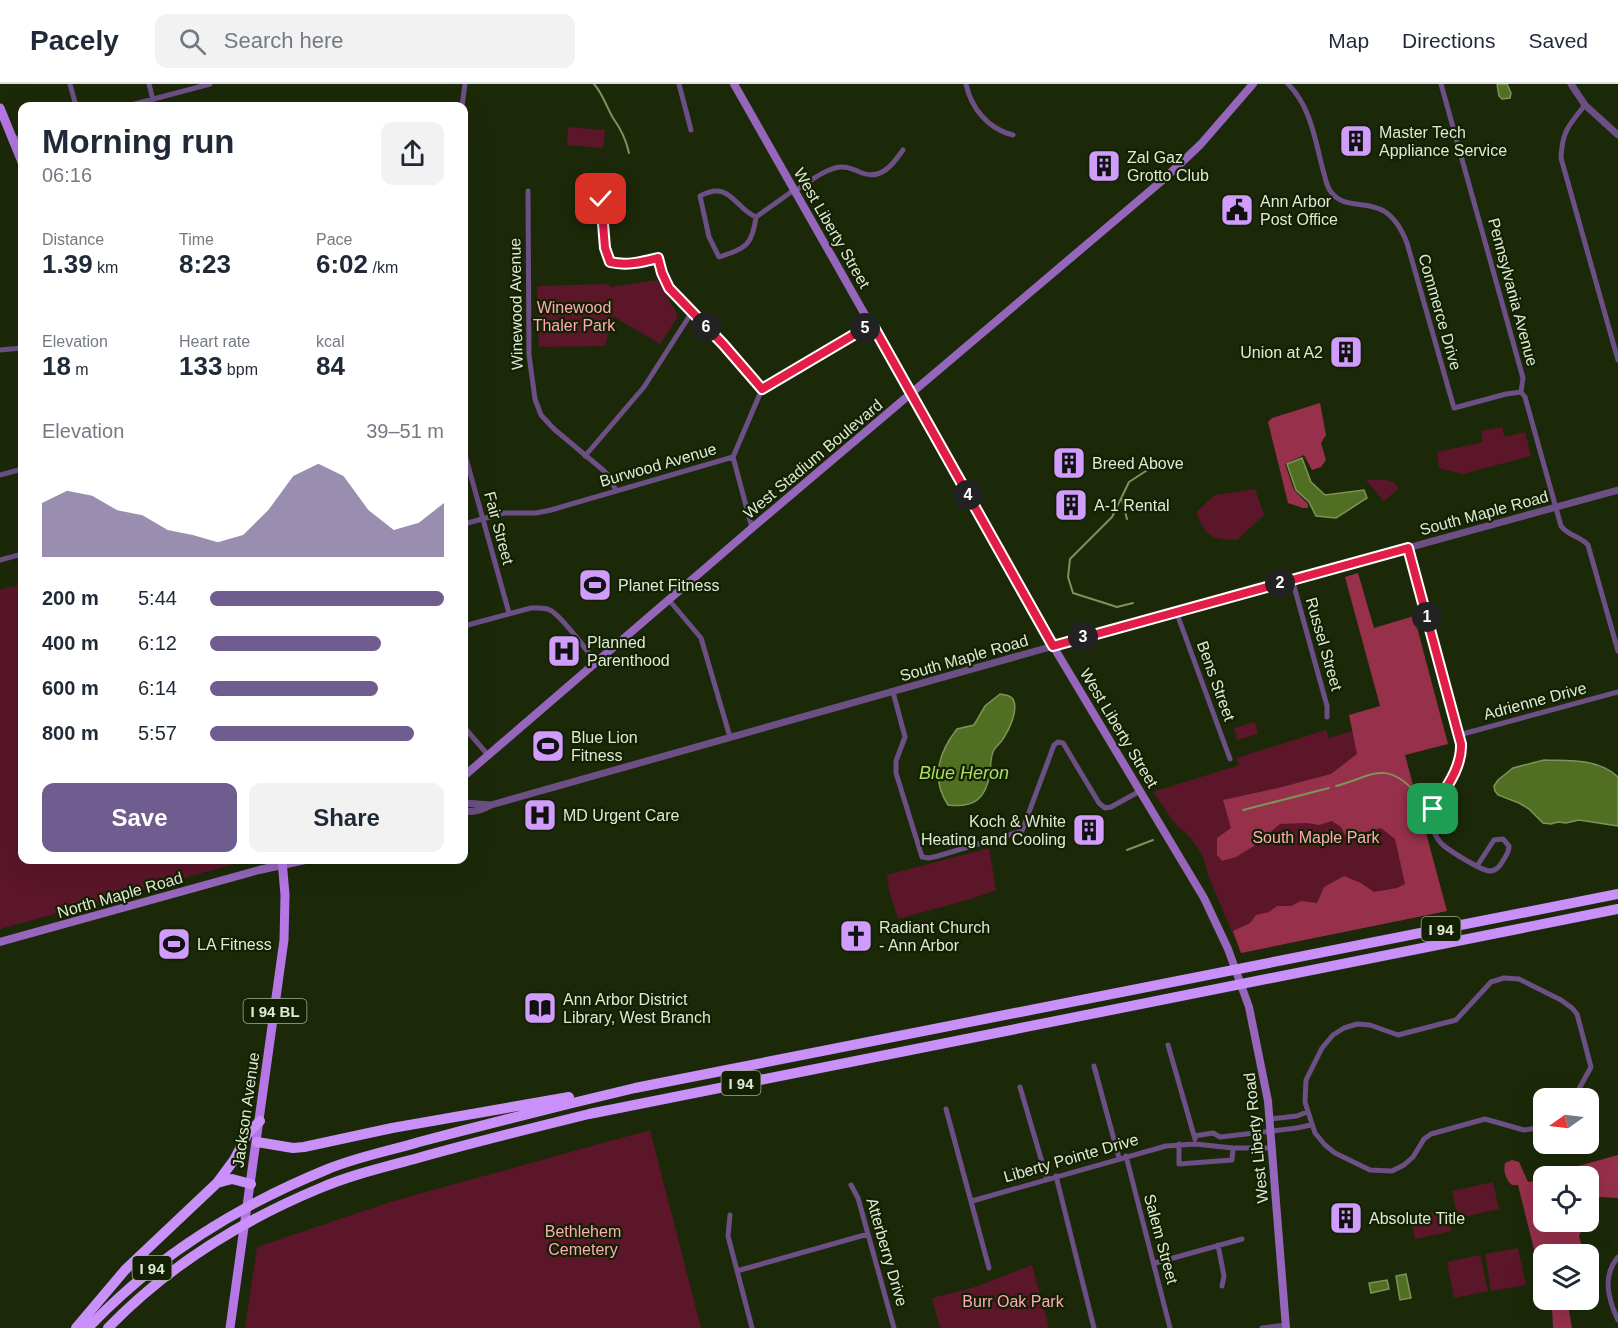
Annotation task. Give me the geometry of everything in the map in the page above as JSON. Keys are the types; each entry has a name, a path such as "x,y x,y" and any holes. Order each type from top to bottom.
{"highway":[{"name":"I 94","path":"88,1328 149,1270 224,1218 275,1192 340,1165 509,1118 611,1094 1618,894"},
{"name":"I 94","path":"108,1328 184,1261 221,1236 272,1209 320,1188 362,1174 498,1136 590,1114 1618,909"},
{"path":"257,1142 293,1148 304,1147 392,1128 571,1096 611,1094"},
{"path":"76,1328 125,1270 216,1183 234,1160 248,1133 260,1121"},
{"path":"216,1183 232,1179 251,1184"}],"main road":[{"name":"West Liberty Street","path":"734,84 1053,646 1203,898 1228,949"},
{"name":"West Stadium Boulevard","path":"468,772 1164,179 1201,144 1253,84"},
{"path":"0,108 18,138"},
{"name":"North Maple Road","path":"0,942 275,864"},
{"name":"Jackson Avenue","path":"230,1328 284,940 285,895 282,864"},
{"name":"West Liberty Road","path":"1228,949 1249,1007 1264,1075 1273,1148 1286,1327"}],"street":[{"path":"70,84 75,102"},
{"path":"149,84 153,100"},
{"path":"144,102 210,84"},
{"path":"463,102 465,84"},
{"path":"679,84 691,130"},
{"path":"966,84 969,96 979,114 990,125 1012,135"},
{"name":"Commerce Drive","path":"1288,84 1300,99 1308,115 1328,187 1344,201 1378,207 1391,216 1400,227 1407,243 1454,408 1521,392"},
{"name":"Pennsylvania Avenue","path":"1441,84 1523,378 1521,392 1556,507"},
{"path":"1571,84 1586,105 1618,135"},
{"path":"1586,105 1569,124 1563,135 1561,158 1618,360"},
{"path":"756,217 722,190 700,196 709,237 719,257 741,250 749,243 754,234 756,217 831,170 850,167 873,175 882,173 891,166 903,150"},
{"name":"Winewood Avenue","path":"528,191 531,382 541,415 610,477 616,491"},
{"path":"601,199 605,248 610,262 634,263 658,258 669,288 762,389 872,324"},
{"path":"585,456 644,387 692,312"},
{"path":"0,350 18,348"},
{"name":"Burwood Avenue","path":"468,523 504,513 536,513 551,510 734,458 762,389"},
{"path":"734,458 752,528"},
{"name":"Fair Street","path":"468,466 509,613"},
{"path":"0,475 18,470"},
{"name":"South Maple Road","path":"468,812 482,810 490,805 1176,611 1618,490"},
{"path":"1556,507 1564,529 1581,538 1588,545 1618,651"},
{"path":"1408,548 1461,744 1460,760 1433,809 1432,824 1440,842 1476,866 1489,872 1498,869 1509,852 1509,846 1499,838 1494,840 1476,866"},
{"path":"0,560 18,555"},
{"name":"Russel Street","path":"1292,579 1327,706 1327,717"},
{"path":"669,600 701,638 730,737"},
{"path":"468,625 531,608 552,610 596,662"},
{"name":"Bens Street","path":"1176,611 1230,759"},
{"path":"893,692 905,737 896,761 896,773 922,857 938,856 1022,831 1054,745 1058,742 1063,743 1099,803 1105,808 1140,791"},
{"name":"Adrienne Drive","path":"1459,735 1618,692"},
{"path":"468,732 488,755"},
{"name":"South Maple Road","path":"468,803 490,805"},
{"path":"1533,1129 1524,1130 1485,1119 1440,1131 1424,1139 1413,1157 1392,1171 1370,1170 1335,1154 1325,1145 1311,1125 1307,1112 1306,1080 1322,1048 1333,1035 1344,1028 1357,1024 1371,1025 1398,1035 1456,1020 1491,981 1504,978 1519,979 1561,1000 1576,1014 1591,1067 1579,1088"},
{"path":"1168,1045 1195,1144"},
{"name":"Salem Street","path":"1094,1066 1155,1263 1170,1328"},
{"path":"1020,1087 1047,1179"},
{"path":"946,1109 989,1268"},
{"path":"1270,1119 1297,1116 1307,1112"},
{"path":"1194,1136 1213,1133 1220,1137 1311,1125"},
{"path":"1179,1144 1179,1164 1232,1160 1233,1148"},
{"name":"Liberty Pointe Drive","path":"972,1201 1150,1149 1179,1144 1273,1148"},
{"path":"1056,1176 1094,1328"},
{"name":"Atterberry Drive","path":"851,1185 858,1198 894,1328"},
{"path":"730,1215 728,1236 752,1328"},
{"path":"737,1271 868,1234"},
{"path":"1155,1263 1242,1239"},
{"path":"1218,1245 1224,1276 1222,1286"},
{"path":"1618,1257 1610,1266 1607,1279 1609,1295 1618,1320"},
{"path":"1262,1328 1286,1327"}],"green space":[{"path":"568,127 605,130 603,148 567,145"},
{"name":"Winewood Thaler Park","path":"658,280 677,314 677,318 660,344 613,316 605,346 539,347 537,286 609,284 610,287"},
{"path":"1502,427 1505,437 1525,432 1531,456 1463,474 1439,468 1437,452 1483,442 1481,431"},
{"path":"1366,480 1386,480 1395,483 1398,489 1384,501"},
{"path":"1255,489 1264,515 1237,540 1220,539 1206,532 1196,512 1215,495"},
{"path":"18,585 18,864 235,864 0,929 0,590"},
{"name":"South Maple Park","path":"1394,716 1447,911 1241,953 1209,878 1202,854 1190,837 1176,825 1153,792 1239,765 1236,758 1326,730 1329,738 1379,723"},
{"path":"1255,722 1258,734 1237,740 1234,728"},
{"path":"989,848 996,890 898,919 887,875"},
{"name":"Bethlehem Cemetery","path":"650,1130 701,1328 245,1328 257,1247 390,1202"},
{"path":"1493,1182 1499,1209 1458,1218 1452,1191"},
{"path":"1446,1210 1451,1231 1415,1239 1411,1217"},
{"path":"1518,1248 1526,1285 1491,1291 1485,1254"},
{"path":"1480,1255 1488,1291 1454,1298 1447,1262"},
{"name":"Burr Oak Park","path":"1032,1265 1049,1328 940,1328 932,1298 975,1287"}],"shaded area":[{"path":"1320,403 1326,435 1321,443 1326,460 1321,467 1312,470 1304,455 1285,464 1294,490 1308,504 1308,508 1303,508 1288,503 1268,422 1272,418"},
{"path":"1358,573 1374,628 1414,616 1448,744 1405,755 1447,911 1241,953 1233,931 1250,923 1256,915 1269,912 1277,906 1291,906 1301,901 1317,903 1324,887 1344,876 1361,883 1374,892 1397,888 1405,884 1395,839 1381,828 1346,837 1341,827 1332,821 1319,825 1280,824 1254,846 1236,857 1222,861 1217,855 1217,838 1231,828 1223,800 1331,774 1357,754 1349,715 1380,706 1345,577"},
{"path":"1618,1155 1618,1198 1599,1198 1599,1166 1578,1166"},
{"path":"1512,1160 1519,1162 1528,1182 1533,1181 1533,1232 1581,1232 1579,1236 1581,1244 1533,1245 1518,1185 1512,1185 1508,1180 1505,1163"},
{"path":"1552,1310 1569,1310 1572,1328 1553,1328"}],"water":[{"path":"1497,84 1507,84 1511,93 1510,98 1502,99 1499,96"},
{"path":"1302,458 1311,482 1325,495 1364,490 1367,498 1336,518 1316,516 1309,502 1296,490 1287,464"},
{"name":"Blue Heron","path":"1000,694 1013,699 1015,709 1005,735 993,753 985,789 982,795 972,803 948,805 942,795 938,775 945,747 957,729 974,725 985,706"},
{"path":"1544,760 1573,761 1602,766 1618,777 1618,826 1579,820 1566,823 1543,823 1529,809 1498,795 1495,791 1494,786 1498,780 1513,768"},
{"path":"1406,1274 1411,1298 1400,1300 1396,1276"},
{"path":"1387,1280 1389,1289 1371,1293 1369,1283"}],"waterway":[{"path":"594,84 621,130 629,153"},
{"path":"1133,603 1117,607 1073,593 1068,577 1070,559 1112,517 1129,482 1160,464"},
{"path":"1122,499 1127,519"},
{"path":"1336,786 1368,775 1386,773 1395,776 1415,792"},
{"path":"1243,810 1329,788"},
{"path":"1127,850 1153,840"}],"place":[{"name":"Master Tech Appliance Service","path":"1356,141"},
{"name":"Zal Gaz Grotto Club","path":"1104,166"},
{"name":"Ann Arbor Post Office","path":"1237,210"},
{"name":"Union at A2","path":"1346,352"},
{"name":"Breed Above","path":"1069,463"},
{"name":"A-1 Rental","path":"1071,505"},
{"name":"Planet Fitness","path":"595,585"},
{"name":"Planned Parenthood","path":"564,651"},
{"name":"Blue Lion Fitness","path":"548,746"},
{"name":"MD Urgent Care","path":"540,815"},
{"name":"Koch & White Heating and Cooling","path":"1089,830"},
{"name":"Radiant Church - Ann Arbor","path":"856,936"},
{"name":"LA Fitness","path":"174,944"},
{"name":"Ann Arbor District Library, West Branch","path":"540,1008"},
{"name":"Absolute Title","path":"1346,1218"}],"route":[{"path":"601,199 605,248 610,262 634,263 658,258 669,288 762,389 872,324 1053,646 1408,548 1462,753 1456,770 1433,809"}]}
